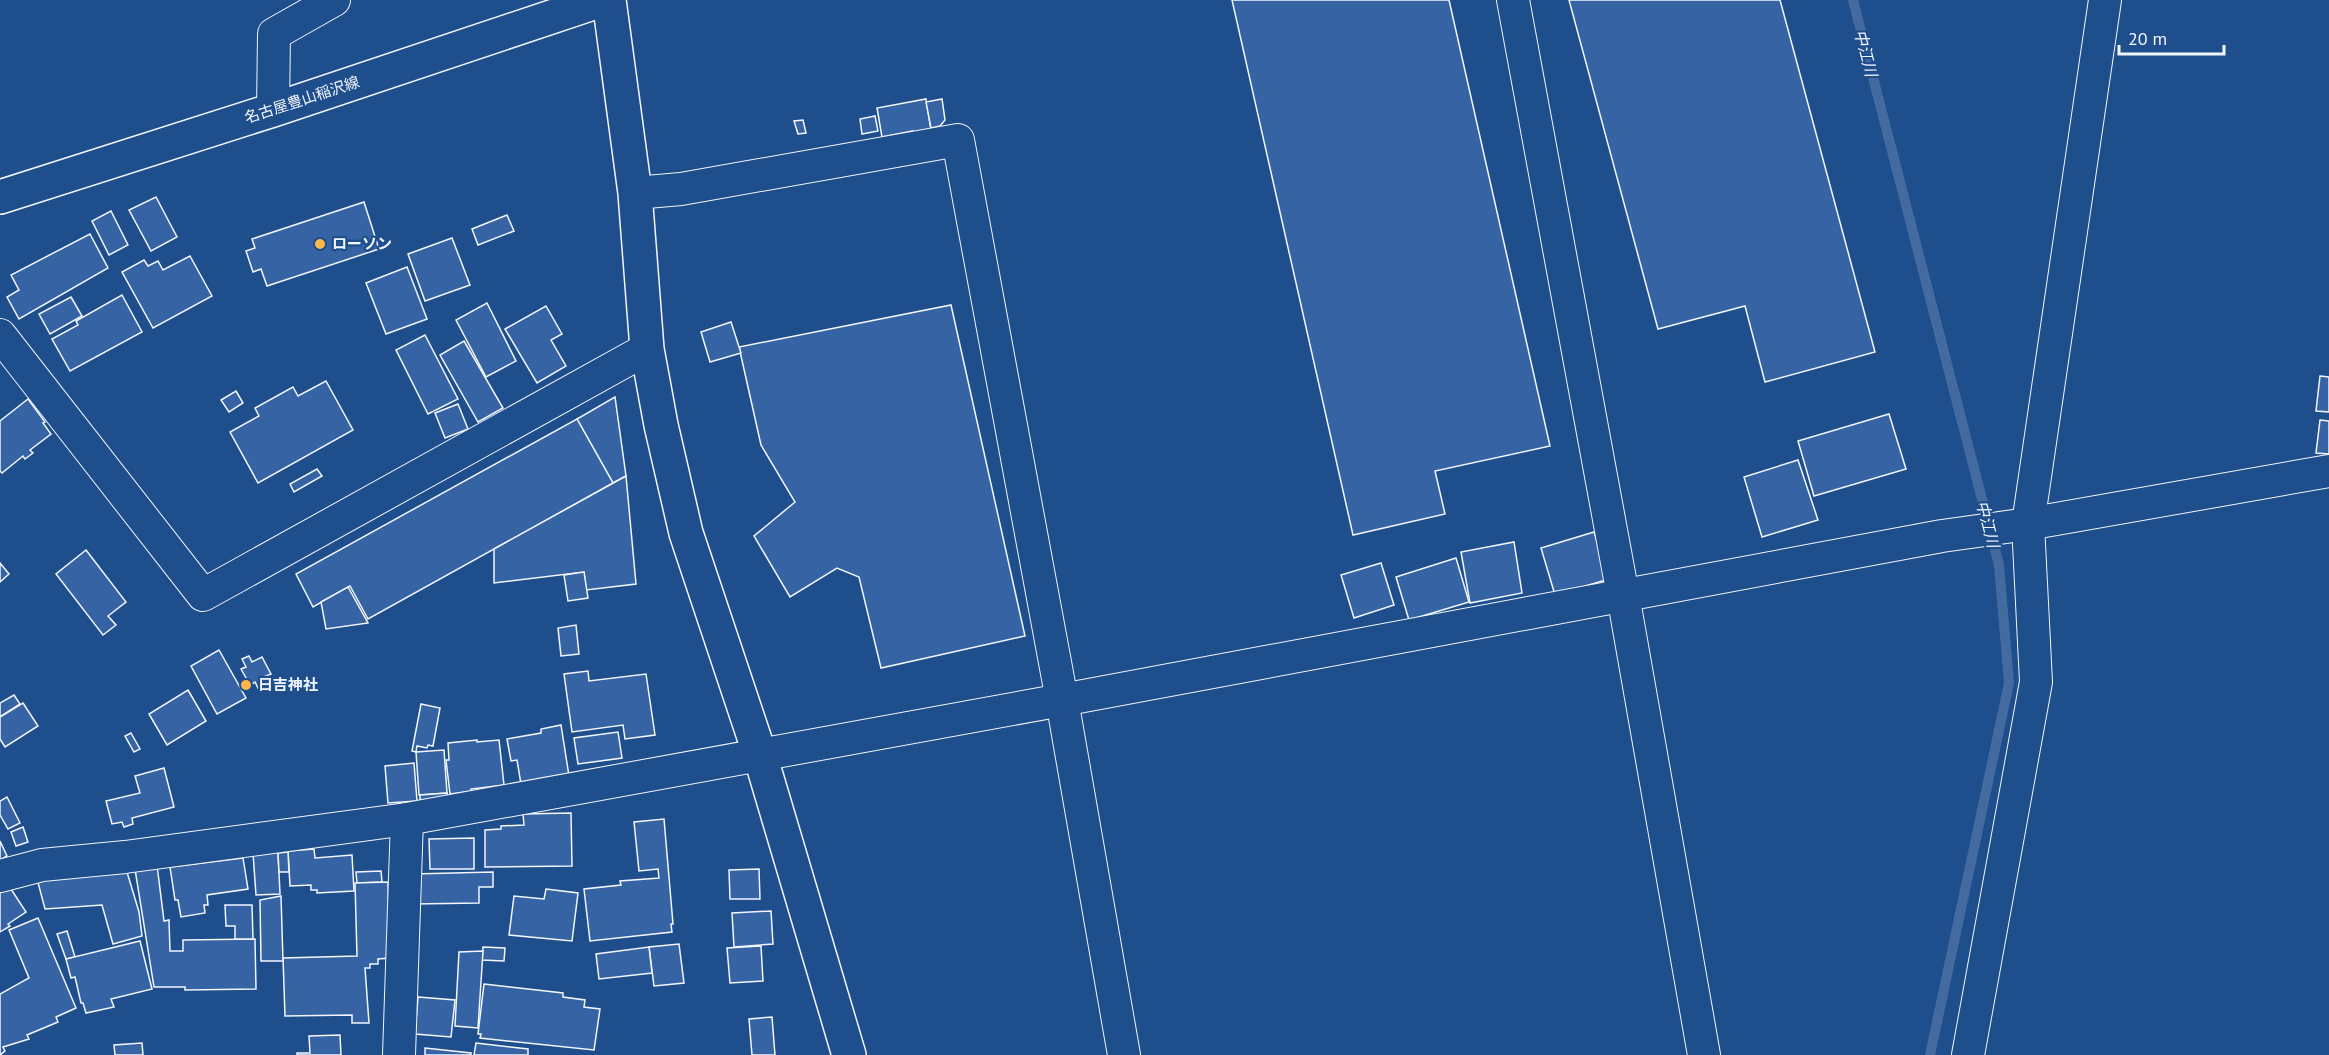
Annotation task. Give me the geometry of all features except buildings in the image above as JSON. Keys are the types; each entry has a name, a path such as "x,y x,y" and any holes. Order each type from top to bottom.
{"street":[{"path":"273,110 274,34 334,0"},
{"name":"名古屋豊山稲沢線","path":"0,197 273,110 602,0"},
{"path":"609,0 635,193 646,349 661,425 686,533 760,755 849,1055"},
{"path":"1513,0 1623,595 1704,1055"},
{"path":"1968,1055 2036,682 2026,524 2105,0"},
{"path":"635,193 681,189 958,140 1125,1055"},
{"path":"6,354 203,595 646,349"},
{"path":"0,876 42,865 126,857 407,819 1942,536 2026,524 2329,471"},
{"path":"399,1055 407,819"}],"waterway":[{"name":"中江川","path":"1853,0 1999,565 2009,683 1930,1055"}],"place":[{"name":"ローソン","path":"320,244"},
{"name":"日吉神社","path":"246,685"}]}
